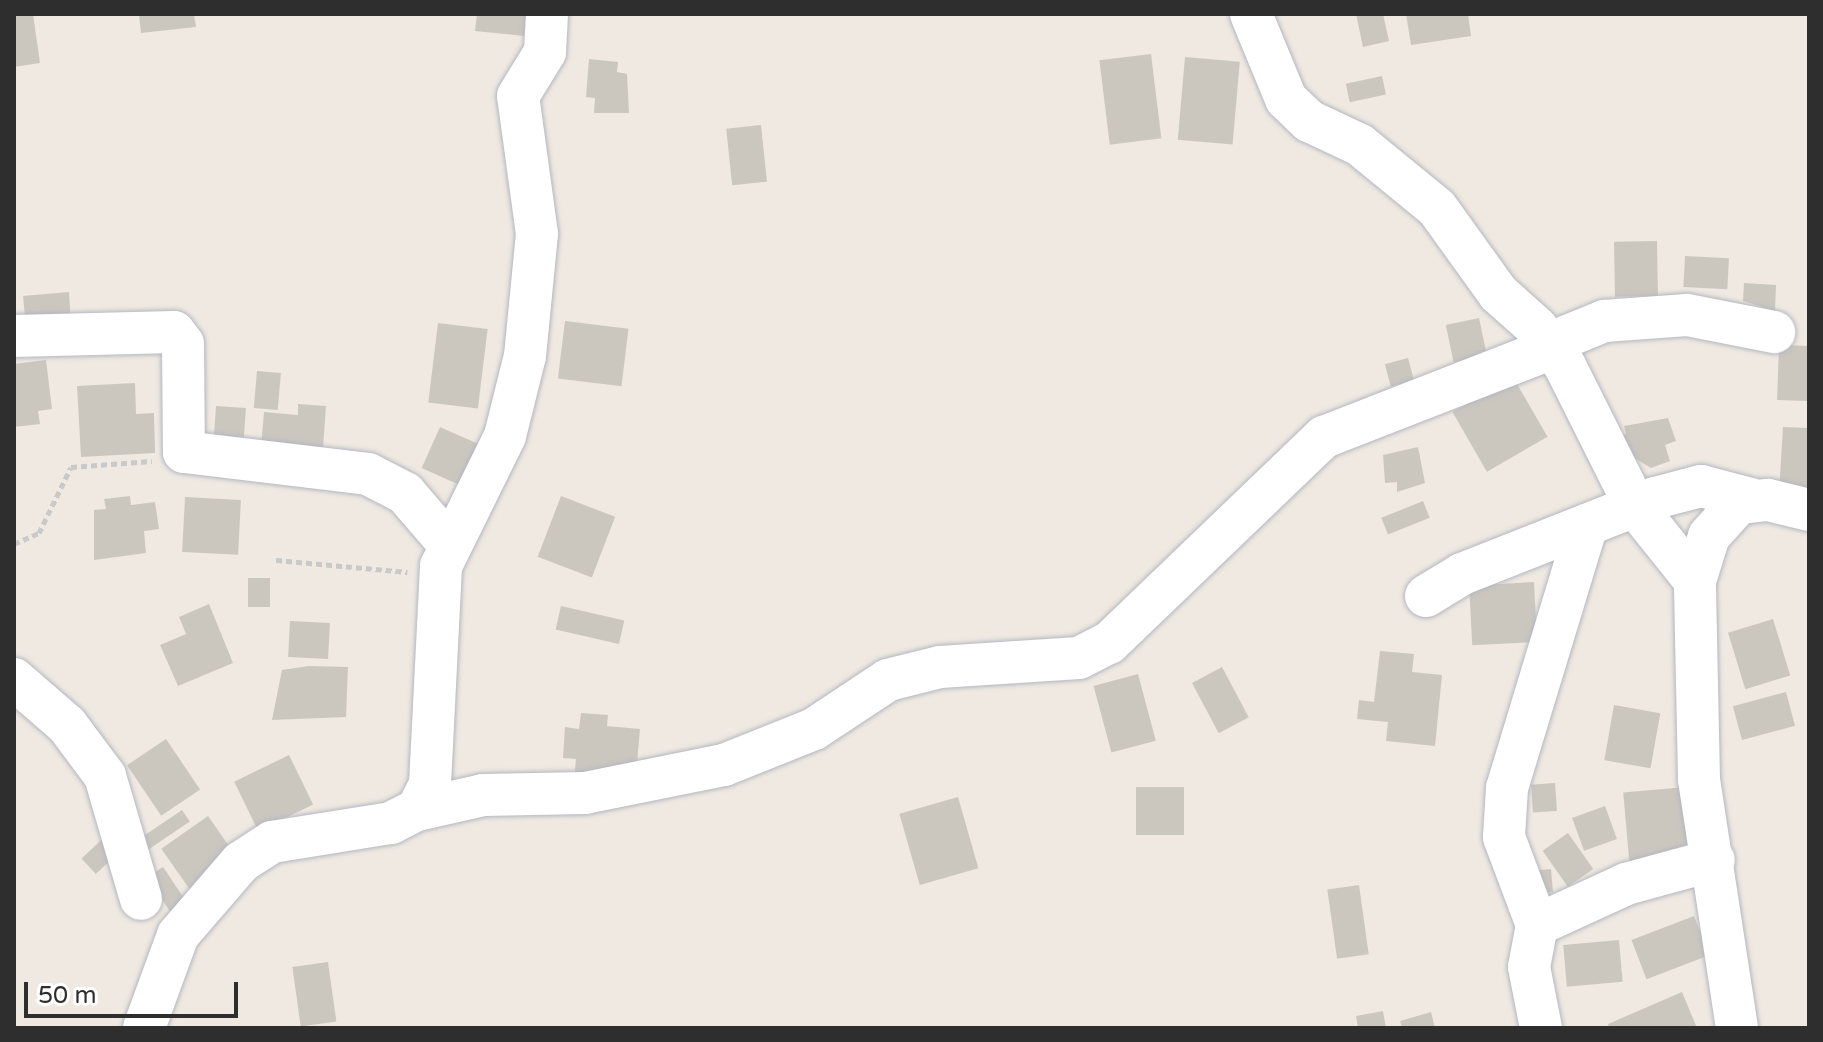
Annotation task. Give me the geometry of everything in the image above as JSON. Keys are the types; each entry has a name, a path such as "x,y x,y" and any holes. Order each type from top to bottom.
{"street":[{"path":"417,810 430,784 438,603 448,543 505,436 525,356 537,234 518,96 545,52 547,14"},
{"path":"1251,14 1286,99 1309,121 1360,145 1437,208 1498,293 1550,346 1635,506 1695,581"},
{"path":"144,1028 178,935 241,862 272,842 391,823 417,810 483,795 585,793 724,765 814,729 888,680 940,667 1079,658 1109,643 1324,437 1550,346 1604,321 1687,315 1774,332"},
{"path":"14,336 174,332 183,344 184,452 368,474 405,493 448,543"},
{"path":"1426,596 1462,574 1635,506 1701,486 1809,510"},
{"path":"1737,1028 1714,860 1699,779 1695,581 1720,517 1751,499"},
{"path":"1541,1028 1529,967 1537,925 1504,837 1507,788 1587,525"},
{"path":"14,679 67,725 105,776 141,899"},
{"path":"1537,925 1626,884 1714,860"}],"path":[{"path":"14,544 39,533 71,467 184,452"},
{"path":"276,560 402,569 438,603"}],"building":[{"path":"14,14 33,14 40,63 14,67"},
{"path":"139,14 194,14 196,27 141,33"},
{"path":"477,14 526,14 524,36 475,31"},
{"path":"1356,14 1383,14 1389,41 1363,47"},
{"path":"1406,14 1468,14 1471,36 1411,45"},
{"path":"1151,54 1161,138 1110,145 1099,60"},
{"path":"1185,57 1240,62 1233,144 1178,140"},
{"path":"589,59 618,62 617,72 627,74 629,113 594,113 595,98 586,97"},
{"path":"1382,76 1386,95 1350,102 1346,84"},
{"path":"761,125 767,182 732,185 726,129"},
{"path":"1657,241 1658,296 1615,297 1614,242"},
{"path":"1685,256 1729,258 1727,289 1683,287"},
{"path":"1744,283 1776,285 1775,311 1743,301"},
{"path":"69,292 71,325 25,317 23,296"},
{"path":"1479,318 1487,355 1454,362 1446,325"},
{"path":"565,321 629,329 621,386 558,379"},
{"path":"438,323 488,329 478,408 428,402"},
{"path":"1779,345 1809,346 1807,401 1777,400"},
{"path":"1408,358 1414,380 1391,386 1385,364"},
{"path":"46,360 52,409 38,411 40,424 14,427 14,364"},
{"path":"257,371 281,373 278,410 254,408"},
{"path":"1513,377 1548,437 1487,472 1452,412"},
{"path":"135,383 136,414 154,413 155,453 81,457 77,386"},
{"path":"298,404 326,406 322,462 260,457 264,412 298,415"},
{"path":"216,406 246,408 243,452 213,450"},
{"path":"1668,418 1676,441 1665,445 1670,461 1651,468 1636,459 1623,463 1615,437 1626,434 1624,426"},
{"path":"440,427 484,447 466,488 422,468"},
{"path":"1783,427 1809,428 1809,495 1779,493"},
{"path":"1418,447 1425,483 1397,492 1397,482 1385,483 1383,455"},
{"path":"130,496 131,505 155,502 159,529 144,531 146,553 94,560 94,510 106,509 104,499"},
{"path":"561,496 615,517 592,577 538,557"},
{"path":"185,497 241,500 238,555 182,552"},
{"path":"1423,501 1430,518 1388,535 1381,518"},
{"path":"248,578 270,578 270,607 248,607"},
{"path":"1534,582 1537,642 1472,645 1469,585"},
{"path":"209,604 233,663 178,686 160,645 186,634 179,617"},
{"path":"561,606 624,621 619,644 556,629"},
{"path":"1773,619 1790,675 1745,689 1728,633"},
{"path":"290,621 330,623 328,659 288,657"},
{"path":"1380,651 1414,654 1412,672 1442,675 1435,746 1386,741 1388,722 1357,719 1359,700 1374,702"},
{"path":"309,666 348,667 346,717 272,720 282,670"},
{"path":"1222,667 1249,717 1219,733 1192,683"},
{"path":"1138,674 1156,741 1111,753 1094,686"},
{"path":"1786,692 1795,726 1742,740 1733,706"},
{"path":"1614,705 1660,713 1651,768 1604,760"},
{"path":"581,713 608,715 607,726 640,729 636,774 574,780 576,759 563,758 565,727 579,729"},
{"path":"166,739 200,790 161,816 127,765"},
{"path":"289,755 313,804 258,831 234,782"},
{"path":"1555,783 1557,811 1533,813 1531,785"},
{"path":"1136,787 1184,787 1184,835 1136,835"},
{"path":"1686,787 1692,856 1629,861 1623,792"},
{"path":"958,797 978,868 920,885 899,814"},
{"path":"1605,806 1617,839 1584,851 1572,818"},
{"path":"182,810 190,822 148,850 141,838"},
{"path":"208,816 237,857 190,890 161,849"},
{"path":"110,832 124,847 96,874 81,859"},
{"path":"1568,833 1593,869 1568,887 1543,851"},
{"path":"163,867 192,910 176,921 147,878"},
{"path":"1551,869 1553,892 1531,894 1529,871"},
{"path":"1359,885 1369,954 1337,959 1327,889"},
{"path":"1694,916 1709,955 1647,979 1631,940"},
{"path":"1619,940 1623,982 1567,987 1563,945"},
{"path":"328,962 336,1021 301,1026 292,967"},
{"path":"1682,992 1697,1028 1609,1028 1608,1024"},
{"path":"1383,1011 1386,1028 1358,1028 1356,1016"},
{"path":"1431,1012 1435,1028 1402,1028 1400,1021"}]}
